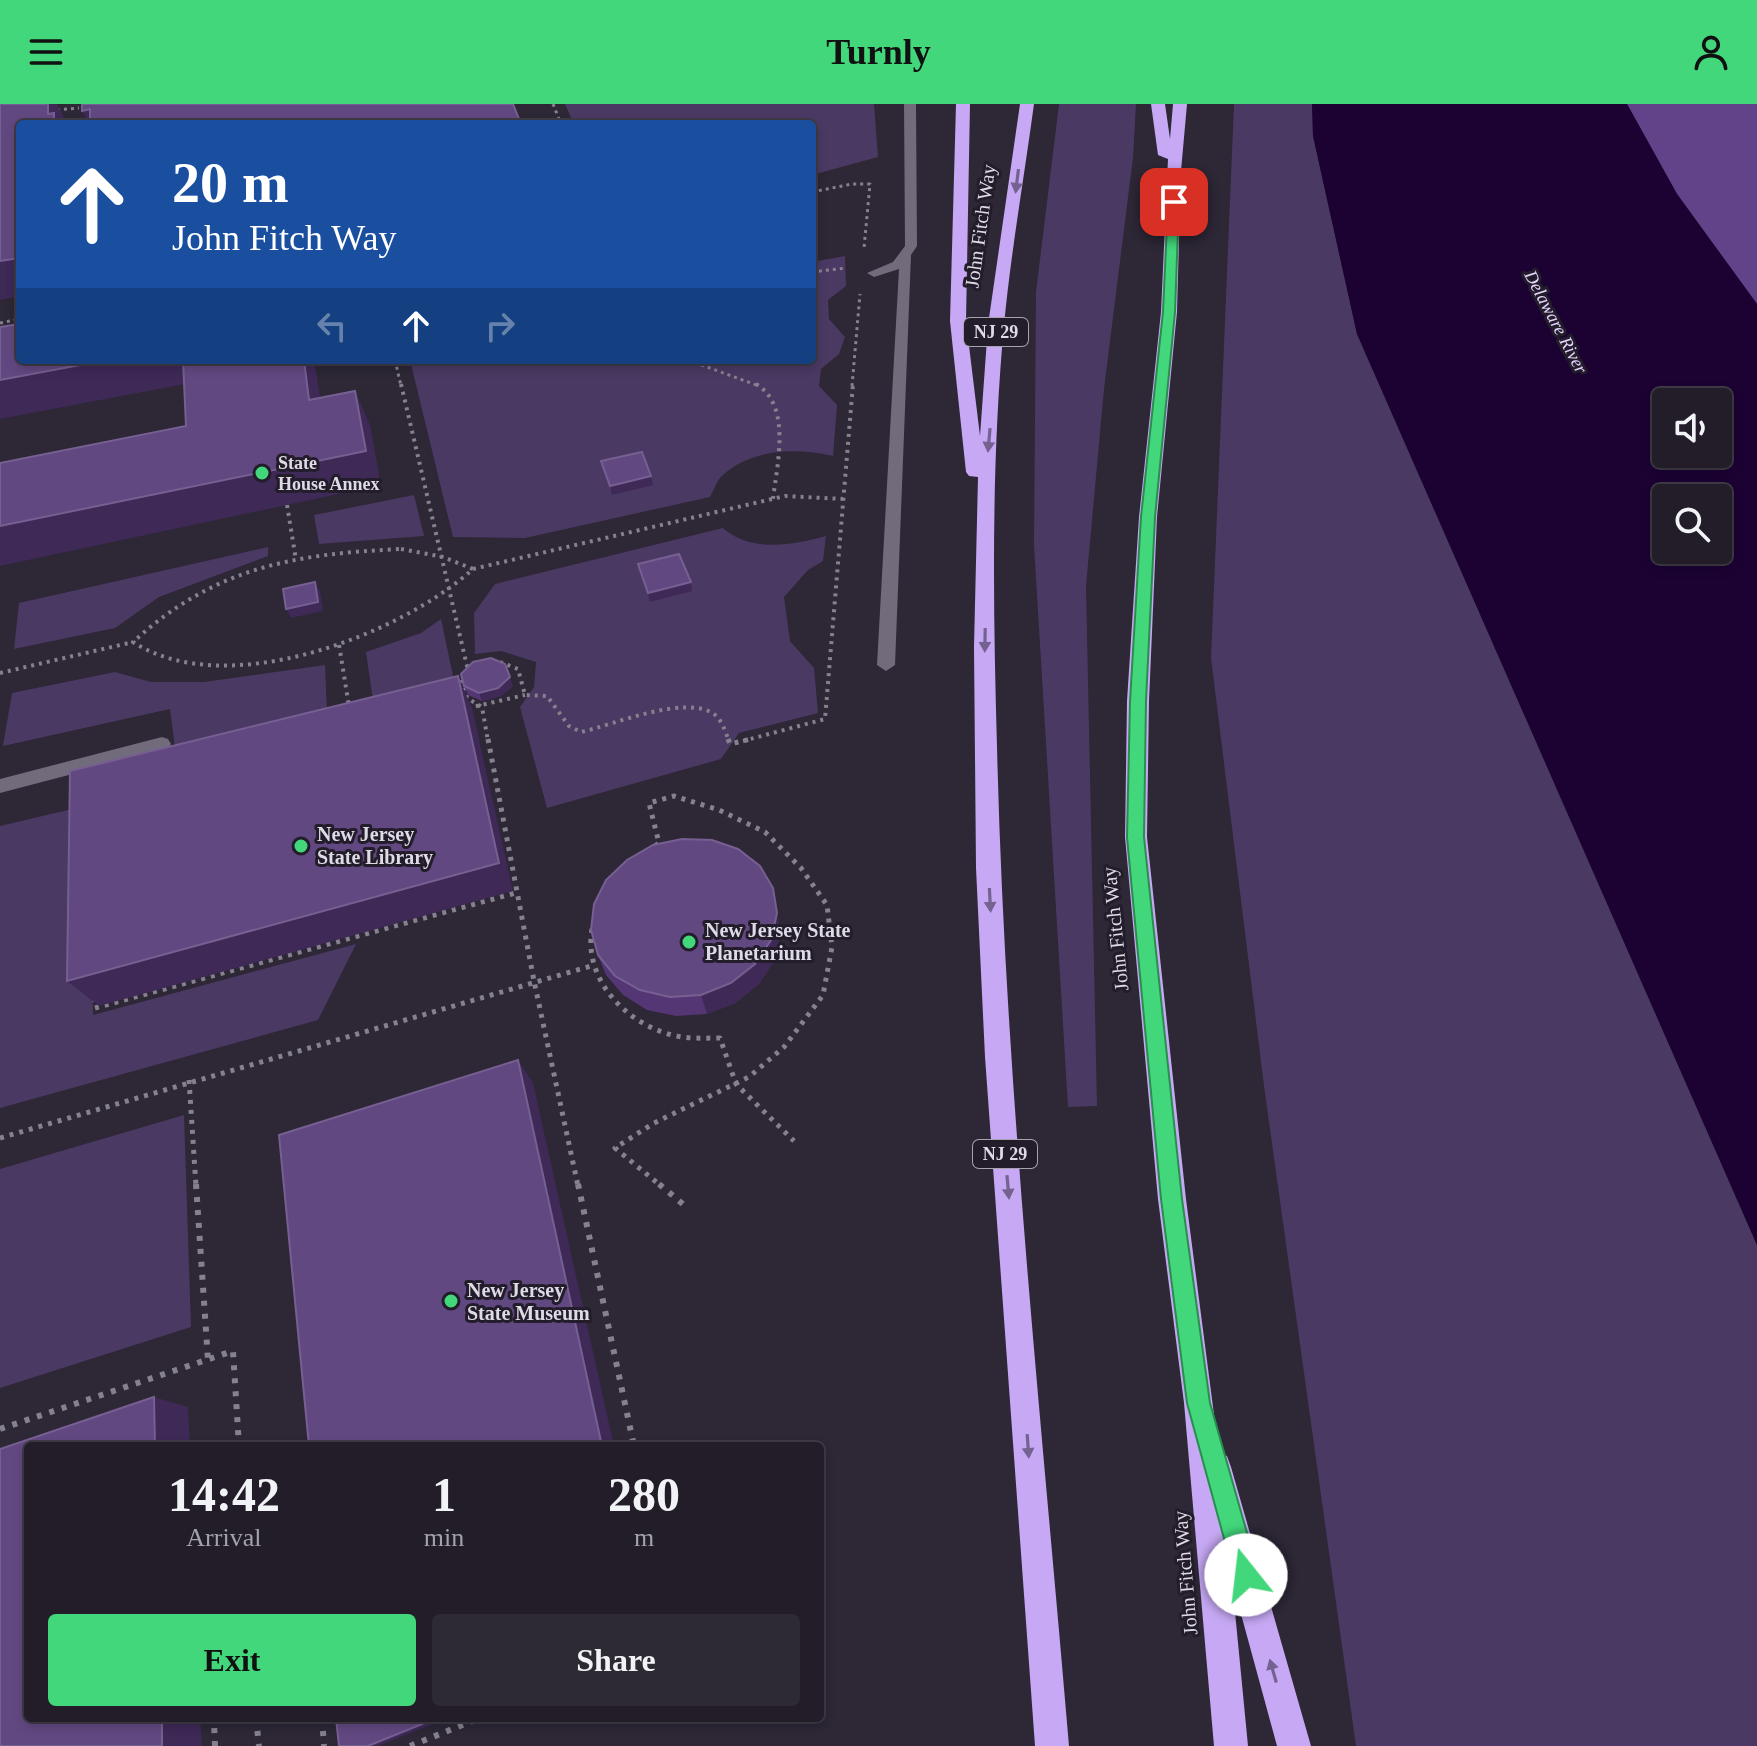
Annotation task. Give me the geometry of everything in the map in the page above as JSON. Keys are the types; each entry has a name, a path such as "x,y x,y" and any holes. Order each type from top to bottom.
{"highway":[{"path":"963,104 958,321 986,562"},
{"name":"John Fitch Way","path":"1027,104 996,325 986,562 988,868 998,1057 1052,1746"},
{"path":"1158,104 1173,233"},
{"name":"John Fitch Way","path":"1180,104 1169,312 1148,517 1138,701 1136,837 1172,1199 1199,1403 1231,1746"},
{"path":"1178,126 1188,104"},
{"path":"1199,1403 1294,1746"}],"lane":[{"path":"886,665 906,257 911,246 910,104"},
{"path":"874,273 889,270 906,257"},
{"path":"0,786 162,744"}],"path":[{"path":"48,108 64,112 79,108"},
{"path":"816,191 870,184 864,253"},
{"path":"816,271 850,267"},
{"path":"459,708 482,707 538,694 554,700 563,722 570,729 581,732 659,712 704,708 715,714 730,744 825,719 861,281"},
{"path":"396,364 467,666 461,677 467,698 482,707 534,981 633,1442"},
{"path":"700,364 750,381 771,397 778,430 773,499"},
{"path":"133,642 158,656 222,664 267,660 339,645 375,633 450,591 473,569 785,496 843,499"},
{"path":"287,505 296,560"},
{"path":"0,673 133,642 157,620 219,583 252,570 296,560 368,548 401,549 443,557 473,569"},
{"path":"339,645 351,720"},
{"path":"494,659 518,669 525,695"},
{"path":"467,666 480,663"},
{"path":"648,850 659,843 649,803 674,796 719,810 765,832 801,868 827,905 832,947 823,995 784,1047 749,1077 654,1123 615,1148 684,1205"},
{"path":"95,993 95,1008 519,892"},
{"path":"595,923 590,934 591,966 604,989 626,1009 669,1034 720,1038 736,1084 794,1141"},
{"path":"0,1138 189,1080 591,966"},
{"path":"189,1080 208,1360"},
{"path":"0,1429 233,1351 239,1442"},
{"path":"214,1722 215,1746"},
{"path":"256,1722 259,1746"},
{"path":"322,1722 324,1746"},
{"path":"410,1746 470,1722"}],"shaded area":[{"path":"565,104 874,104 878,157 816,174 816,120 572,120"},
{"path":"1059,104 1136,104 1133,158 1104,389 1086,586 1097,1106 1068,1107 1034,545 1036,292"},
{"path":"1234,104 1312,104 1313,136 1357,334 1757,1245 1757,1746 1356,1746 1264,1086 1211,658"},
{"path":"1627,104 1757,104 1757,304 1677,194"},
{"path":"845,256 846,286 828,300 829,319 845,337 839,354 821,369 819,386 837,405 833,456 790,451 761,455 723,475 710,497 525,538 453,537 411,364 816,364 816,261"},
{"path":"414,495 424,536 319,544 314,515"},
{"path":"723,528 734,536 759,544 786,544 826,536 823,561 808,570 784,597 790,641 814,668 818,713 739,733 721,759 547,808 520,707 534,687 536,662 501,651 475,654 474,613 495,584"},
{"path":"268,547 268,556 159,597 115,628 14,649 19,603"},
{"path":"441,619 459,704 376,721 366,652 421,633"},
{"path":"325,665 328,735 178,772 170,709 3,746 12,693 115,672 151,682 204,682"},
{"path":"89,805 93,1015 356,944 318,1020 0,1108 0,826"},
{"path":"184,1115 191,1327 0,1388 0,1169"}],"water":[{"name":"Delaware River","path":"1312,104 1627,104 1677,194 1757,304 1757,1245 1357,334 1313,136"}],"building":[{"path":"0,104 48,104 48,114 54,113 54,120 16,120 16,259 0,261"},
{"path":"82,104 513,104 519,120 90,120 90,109 82,111"},
{"path":"16,325 16,364 86,364 0,380 0,327"},
{"path":"183,364 304,364 309,400 355,391 366,451 0,526 0,463 186,426"},
{"path":"642,452 651,476 610,486 601,461"},
{"path":"679,554 691,582 648,593 638,564"},
{"path":"315,582 318,602 286,609 283,589"},
{"path":"491,658 505,664 510,677 498,688 479,693 464,686 461,674 473,662"},
{"name":"New Jersey State Library","path":"458,676 499,863 67,981 70,771"},
{"name":"New Jersey State Planetarium","path":"682,839 712,840 738,849 760,866 773,888 777,913 771,940 755,964 731,983 701,995 670,997 640,990 615,976 598,955 591,930 594,904 606,880 627,860 653,845"},
{"name":"New Jersey State Museum","path":"518,1060 601,1442 309,1442 279,1135"},
{"path":"154,1397 155,1442 24,1442 24,1722 162,1722 162,1746 0,1746 0,1449"},
{"path":"336,1722 427,1722 368,1746 339,1746"}],"place":[{"name":"State House Annex","path":"262,473"},
{"name":"New Jersey State Library","path":"301,846"},
{"name":"New Jersey State Planetarium","path":"689,942"},
{"name":"New Jersey State Museum","path":"451,1301"}],"route":[{"path":"1174,202 1169,312 1148,517 1138,701 1136,837 1172,1199 1199,1403 1246,1575"}]}
